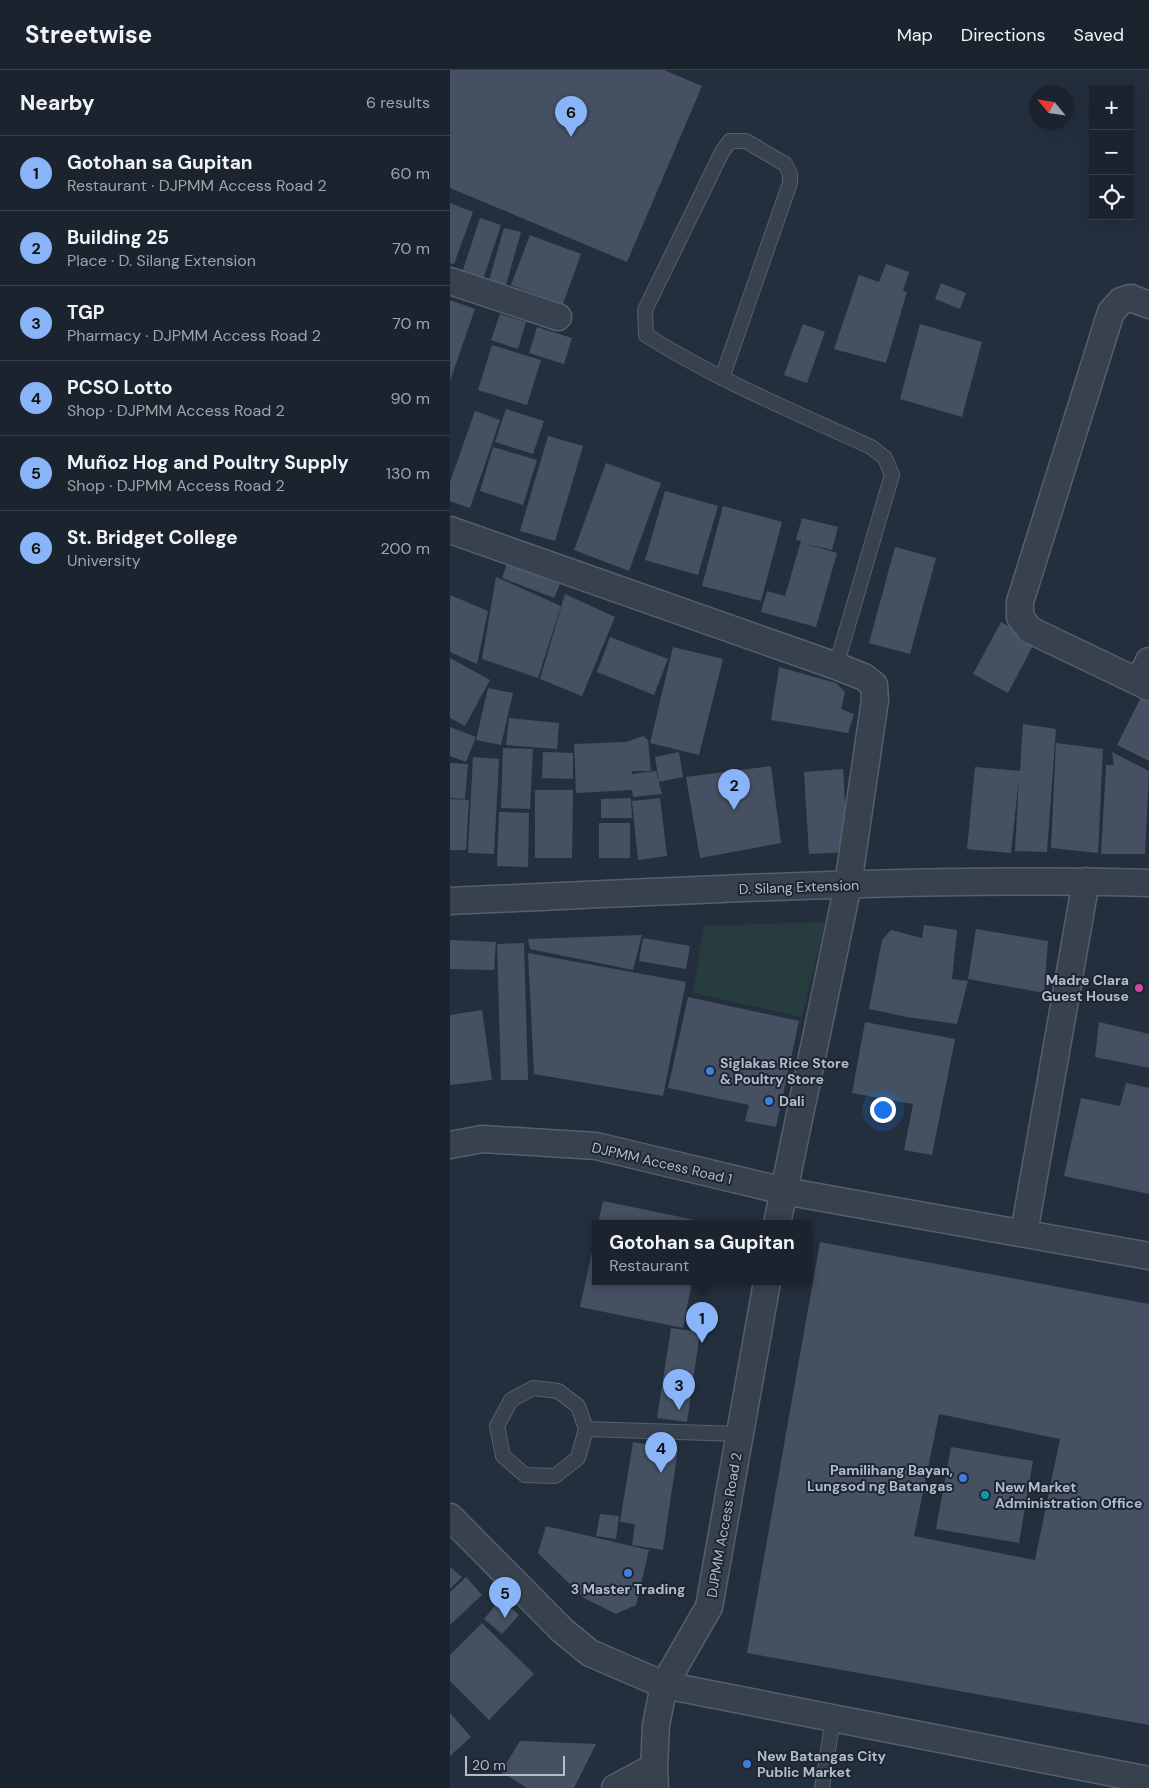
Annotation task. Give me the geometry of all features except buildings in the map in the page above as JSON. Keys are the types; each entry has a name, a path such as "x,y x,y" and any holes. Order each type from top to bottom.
{"street":[{"path":"450,281 558,317"},
{"path":"1146,676 1030,630 1020,617 1020,602 1111,312 1120,301 1132,298 1149,305"},
{"path":"450,530 836,666 864,677 874,684 875,700 848,884 778,1220"},
{"path":"1024,1233 1086,881"},
{"name":"D. Silang Extension","path":"450,901 848,884 1149,882"},
{"name":"DJPMM Access Road 1","path":"450,1145 482,1139 596,1146 784,1191 1149,1256"},
{"name":"DJPMM Access Road 2","path":"655,1777 656,1725 664,1685 709,1607 766,1285"},
{"path":"450,1516 563,1631 590,1653 664,1685 1149,1780"},
{"path":"615,1788 655,1777"}],"lane":[{"path":"722,378 790,183 790,174 785,164 746,141 730,141 722,152 645,310 646,335 676,354 722,378 871,447 884,458 892,475 836,666"},
{"path":"533,1388 558,1391 578,1406 586,1429 578,1458 555,1476 525,1475 503,1456 497,1426 511,1400 533,1388"},
{"path":"586,1429 740,1434"},
{"path":"822,1788 833,1719"}],"green space":[{"path":"825,922 802,1017 693,993 704,926"}],"place":[{"name":"St. Bridget College","path":"571,137"},
{"name":"Building 25","path":"734,810"},
{"name":"Madre Clara Guest House","path":"1139,988"},
{"name":"Siglakas Rice Store & Poultry Store","path":"710,1071"},
{"name":"Dali","path":"769,1101"},
{"name":"Gotohan sa Gupitan","path":"702,1343"},
{"name":"TGP","path":"679,1410"},
{"name":"PCSO Lotto","path":"661,1473"},
{"name":"Pamilihang Bayan, Lungsod ng Batangas","path":"963,1478"},
{"name":"New Market Administration Office","path":"985,1495"},
{"name":"3 Master Trading","path":"628,1573"},
{"name":"Muñoz Hog and Poultry Supply","path":"505,1618"},
{"name":"New Batangas City Public Market","path":"747,1764"}]}
